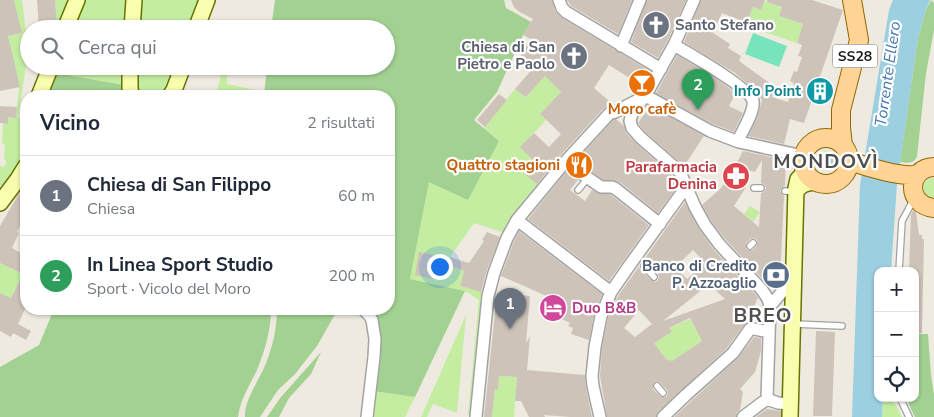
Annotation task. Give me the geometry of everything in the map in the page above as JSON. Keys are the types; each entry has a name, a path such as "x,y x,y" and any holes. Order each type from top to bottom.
{"main road":[{"name":"SS28","path":"826,138 841,110 859,40 852,0"},
{"name":"SS28","path":"841,110 843,145"},
{"path":"826,138 833,139 843,145 849,153 855,169 834,183 820,184 808,170 807,147 812,142 826,138"},
{"path":"855,169 920,189"}],"street":[{"path":"69,20 76,0"},
{"path":"133,20 134,0"},
{"path":"199,20 207,0"},
{"path":"559,0 566,12 661,69"},
{"path":"621,46 640,0"},
{"path":"631,124 632,114 651,98 661,69 694,0"},
{"path":"674,45 719,72 740,87 753,100 753,107 738,141"},
{"path":"41,90 47,75"},
{"path":"130,75 130,90"},
{"path":"174,90 180,75"},
{"path":"476,417 488,294 507,238 517,220 565,162 612,113 651,98"},
{"path":"651,98 709,131 808,170 798,179 790,192 794,278 790,410 767,399"},
{"path":"612,113 631,124 641,138 680,172 696,211 718,242 737,259 768,299 770,306 767,399"},
{"path":"565,162 601,187 616,189 660,224"},
{"path":"0,203 20,176"},
{"path":"600,417 592,373 600,320 611,292 686,187"},
{"path":"517,220 611,292"},
{"path":"770,306 794,278"},
{"path":"366,417 375,339 372,320 368,315"},
{"path":"664,417 673,404 733,353 750,330 754,328 769,332"},
{"path":"743,417 767,399"}],"lane":[{"path":"578,190 588,178"},
{"path":"754,188 761,188"},
{"path":"899,267 902,221 920,189"},
{"path":"644,266 654,277"},
{"path":"793,324 842,326"},
{"path":"657,386 663,393"},
{"path":"902,402 909,417"}],"green space":[{"path":"14,0 22,0 24,20 20,20 20,25"},
{"path":"55,0 70,0 62,20 56,20"},
{"path":"83,0 129,0 128,20 75,20"},
{"path":"139,0 202,0 194,20 138,20"},
{"path":"275,0 504,0 506,8 531,22 523,35 497,92 474,120 499,141 468,200 429,182 410,279 465,291 415,397 373,391 369,315 395,315 395,90 265,90 266,75 395,75 395,20 272,20"},
{"path":"931,0 934,3 934,30 926,73 917,156 912,162 900,162 918,38"},
{"path":"765,1 782,7 779,16 803,24 797,43 746,26 753,7 761,10"},
{"path":"20,33 20,75 25,75 22,90 20,90 18,118 20,118 20,164 11,177 0,187 0,166 5,167 6,160 4,159 5,144 2,144 3,124 8,124 8,117 16,118 19,87 8,36"},
{"path":"753,33 787,46 779,67 745,54"},
{"path":"549,69 558,82 555,86 561,92 540,114 546,120 521,147 532,159 521,171 541,187 505,233 474,223 450,257 448,265 464,271 460,286 485,293 471,416 468,415 479,300 465,291 410,279 429,182 499,141 484,128 515,89 527,97"},
{"path":"54,75 66,75 124,85 124,90 48,90"},
{"path":"66,75 125,75 124,85"},
{"path":"136,75 174,75 167,90 137,90"},
{"path":"221,75 227,75 227,84 255,90 217,90"},
{"path":"825,131 799,152 807,138"},
{"path":"827,151 834,154 837,161 834,168 827,171 820,168 817,161 820,154"},
{"path":"934,178 934,198 924,192 925,183"},
{"path":"750,206 760,212 753,222 744,214"},
{"path":"0,263 20,273 20,280 11,298 0,293"},
{"path":"52,315 271,315 265,347 257,370 243,399 238,417 0,417 0,367 39,345"},
{"path":"277,315 335,315 317,346 295,374 278,390 260,417 245,417 249,399 271,348"},
{"path":"466,315 457,413 433,404 427,417 421,417"},
{"path":"690,319 702,341 669,363 654,343 672,332 669,328"},
{"path":"919,334 928,334 934,395 934,417 915,417 908,402 919,402"},
{"path":"321,352 311,374 289,398 279,417 267,417 281,397"},
{"path":"499,376 517,377 514,417 492,417 495,389 498,389"},
{"path":"373,391 415,397 405,417 370,417"},
{"path":"883,402 893,402 902,417 882,417"}],"water":[{"name":"Torrente Ellero","path":"893,0 930,0 918,38 897,184 891,267 874,267 874,402 883,402 882,417 852,417 860,185 889,10"},
{"path":"827,155 833,161 827,167 821,161"}],"building":[{"path":"0,0 14,0 20,25 20,33 8,36 20,87 0,91"},
{"path":"37,0 55,0 57,20 38,20"},
{"path":"511,0 552,0 555,11 562,18 650,71 642,86 609,65 594,88 609,101 610,106 603,109 537,184 521,171 532,159 520,147 534,133 549,147 561,134 540,114 561,92 545,76 526,97 515,89 534,67 519,58 531,39 523,35 533,19 518,11"},
{"path":"567,0 632,0 618,34 571,6"},
{"path":"647,0 686,0 658,58 631,42"},
{"path":"701,0 765,0 761,10 753,7 747,23 722,13 713,33 730,44 728,48 741,56 739,61 775,87 772,97 788,102 794,83 790,81 794,71 797,72 802,57 798,56 802,45 797,43 803,24 779,16 782,7 767,2 767,0 812,0 843,10 817,85 824,88 821,96 814,94 804,123 790,119 784,144 748,136 757,118 762,100 756,91 735,73 684,42"},
{"path":"677,55 714,77 736,93 729,106 743,113 734,132 713,124 656,93"},
{"path":"499,94 507,100 485,127 477,120"},
{"path":"0,106 17,107 16,118 8,117 8,124 0,123"},
{"path":"650,106 704,136 684,166 646,133 638,123"},
{"path":"616,119 624,126 626,133 636,143 674,177 678,186 658,213 621,183 603,180 576,161"},
{"path":"743,151 786,160 785,186 780,191 784,196 780,281 777,285 767,284 726,240 711,221 702,205 729,178","holes":["762,160 761,183 766,188 761,193 759,227 734,206 746,187 740,184 747,170 755,172","754,238 757,240 757,245 753,250 748,250 746,244 750,239"]},
{"path":"566,172 578,180 570,190 585,201 592,190 600,194 610,194 649,225 609,281 528,219"},
{"path":"20,192 20,226 17,232 19,233 12,248 20,253 20,273 0,263 0,226"},
{"path":"685,202 699,229 714,250 758,297 748,322 727,348 658,412 656,417 607,417 600,376 602,348 608,318 618,296 640,265 640,269 651,280 655,282 659,278 658,274 645,261 642,263","holes":["693,250 705,263 687,279 675,267","709,284 725,299 663,321","639,310 652,324 635,337 624,328","690,318 702,341 672,361 666,359 654,343 672,332 669,328","657,381 667,390 668,394 666,397 661,397 653,389 653,384"]},
{"path":"913,210 916,212 919,235 922,235 922,239 924,239 922,333 919,333 919,267 909,267 911,215"},
{"path":"519,231 602,294 594,314 589,340 571,334 573,328 568,326 570,323 544,310 551,298 501,276"},
{"path":"487,232 500,237 487,270 481,292 460,286 464,271 448,265 450,257 469,263 484,241 482,240"},
{"path":"419,252 433,255 430,269 439,271 438,280 415,275"},
{"path":"20,280 20,315 22,315 18,324 31,331 26,340 13,333 11,337 0,331 0,293 11,298"},
{"path":"497,293 530,296 526,343 530,336 527,370 585,375 592,417 544,415 545,417 529,417 521,401 515,401 517,377 499,376 498,390 495,389 492,417 484,417"},
{"path":"816,331 835,332 832,416 813,416"},
{"path":"754,337 761,338 761,351 755,372 740,389 743,392 740,410 736,417 674,417 738,358"},
{"path":"767,409 781,411 781,417 756,417"}],"place":[{"name":"Santo Stefano","path":"656,25"},
{"name":"Chiesa di San Pietro e Paolo","path":"574,56"},
{"name":"Moro cafè","path":"642,83"},
{"name":"Info Point","path":"820,91"},
{"name":"In Linea Sport Studio","path":"698,110"},
{"name":"Quattro stagioni","path":"579,165"},
{"name":"Parafarmacia Denina","path":"736,176"},
{"name":"Banco di Credito P. Azzoaglio","path":"776,275"},
{"name":"Duo B&B","path":"553,308"},
{"name":"Chiesa di San Filippo","path":"510,329"}],"district":[{"name":"MONDOVÌ","path":"826,161"},
{"name":"BREO","path":"763,315"}]}
